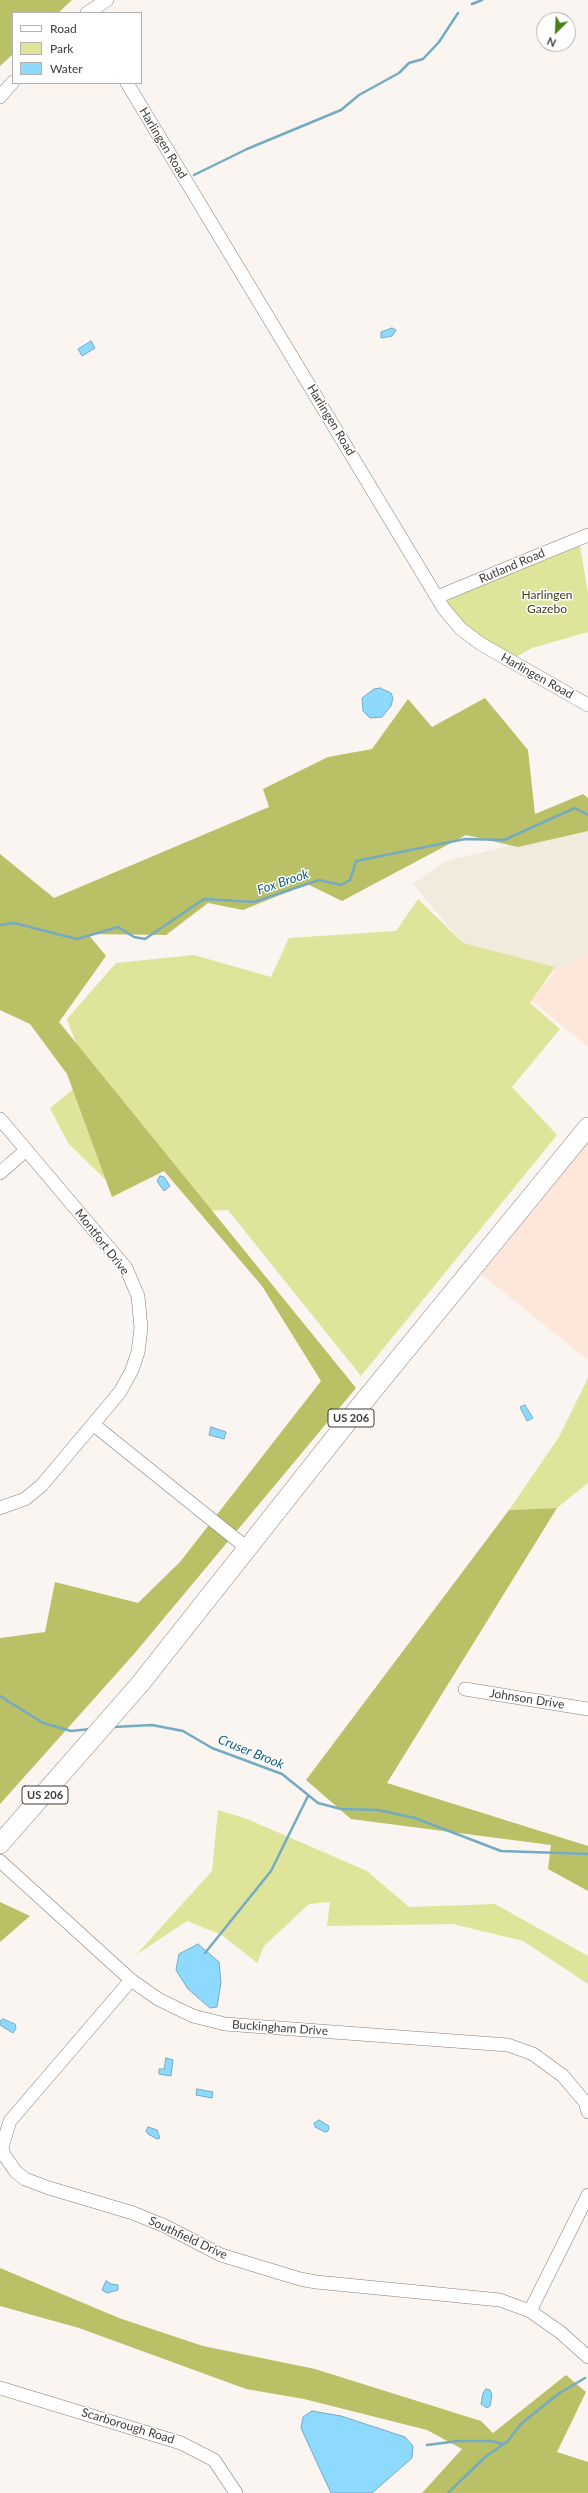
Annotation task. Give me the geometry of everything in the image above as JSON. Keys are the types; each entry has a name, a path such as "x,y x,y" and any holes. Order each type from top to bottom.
{"highway":[{"name":"US 206","path":"0,1844 117,1711 588,1127"}],"street":[{"path":"89,12 107,0"},
{"path":"0,97 12,83"},
{"name":"Harlingen Road","path":"128,84 437,597 454,621 469,636 588,705"},
{"name":"Rutland Road","path":"437,597 588,539"},
{"name":"Montfort Drive","path":"0,1119 126,1268 138,1296 141,1328 138,1352 132,1370 120,1392 94,1425 42,1485 25,1499 0,1508"},
{"path":"0,1173 26,1150"},
{"path":"94,1425 247,1548"},
{"name":"Johnson Drive","path":"465,1689 588,1710"},
{"name":"Buckingham Drive","path":"0,1861 131,1980 174,2008 193,2016 224,2024 508,2045 532,2054 563,2076 585,2102 588,2112"},
{"name":"Southfield Drive","path":"131,1980 10,2121 2,2147 4,2155 16,2172 25,2178 49,2188 133,2212 221,2255 300,2279 316,2282 500,2300 530,2312 560,2332 588,2357"},
{"path":"530,2312 588,2195"},
{"name":"Scarborough Road","path":"0,2388 181,2443 214,2460 236,2489 236,2493"}],"shaded area":[{"path":"588,827 588,954 506,995 413,884 445,861"},
{"path":"588,954 588,1047 531,1000 556,970"},
{"path":"588,1142 588,1360 481,1274"}],"green space":[{"path":"0,0 72,0 59,12 12,12 12,55 0,66"},
{"name":"Harlingen Gazebo","path":"576,544 580,546 588,593 588,632 532,648 516,657 478,636 466,626 446,601"},
{"path":"485,698 528,750 535,814 583,794 588,798 588,831 518,847 466,835 342,901 307,884 243,910 208,903 166,935 88,934 106,956 59,1022 356,1388 134,1654 0,1804 0,1638 45,1632 55,1582 138,1603 180,1562 321,1381 262,1286 164,1171 112,1197 67,1074 30,1024 0,1010 0,854 54,898 269,807 263,789 328,757 372,749 408,699 432,727"},
{"path":"418,899 463,943 555,967 530,1003 560,1029 512,1087 557,1135 361,1376 228,1210 205,1211 160,1161 111,1185 68,1143 50,1108 78,1085 82,1059 67,1019 116,963 194,955 271,977 289,938 396,931"},
{"path":"588,1378 588,1483 557,1508 509,1510 559,1437"},
{"path":"557,1508 387,1783 588,1846 588,1891 548,1869 551,1845 351,1819 306,1780 509,1510"},
{"path":"218,1810 247,1819 367,1871 409,1907 495,1904 588,1956 588,1984 523,1941 453,1924 327,1926 330,1902 309,1904 264,1946 257,1963 222,1935 187,1921 136,1955 212,1871"},
{"path":"0,1902 30,1916 0,1942"},
{"path":"0,2268 119,2318 203,2346 315,2369 481,2421 493,2433 566,2375 586,2392 557,2452 588,2462 588,2493 422,2493 462,2449 427,2430 304,2399 246,2389 79,2328 0,2306"}],"water":[{"path":"392,328 396,330 392,336 381,338 381,332"},
{"path":"91,341 95,348 82,356 78,349"},
{"path":"380,688 391,693 393,698 391,706 382,717 370,718 363,711 362,698 374,689"},
{"path":"160,1176 164,1177 170,1186 164,1191 157,1181"},
{"path":"525,1405 533,1418 527,1421 520,1407"},
{"path":"211,1427 226,1432 224,1439 209,1435"},
{"path":"198,1944 219,1962 221,1982 217,2007 210,2008 188,1989 176,1970 179,1954"},
{"path":"3,2019 15,2024 16,2028 13,2033 0,2025 0,2021"},
{"path":"166,2058 173,2060 171,2076 159,2074 159,2069 164,2069"},
{"path":"197,2089 213,2092 212,2098 196,2095"},
{"path":"319,2120 329,2126 328,2131 325,2132 315,2127 314,2123"},
{"path":"148,2127 157,2130 160,2138 157,2139 148,2134 146,2131"},
{"path":"106,2281 111,2284 118,2285 118,2290 107,2293 102,2290"},
{"path":"486,2389 490,2390 492,2395 490,2406 487,2408 481,2404 483,2393"},
{"path":"312,2411 341,2416 405,2437 413,2446 412,2458 372,2493 331,2493 301,2428 303,2417"}],"waterway":[{"path":"472,4 482,0"},
{"path":"194,175 247,149 341,110 359,95 399,73 409,63 423,59 439,42 458,13"},
{"name":"Fox Brook","path":"0,925 14,923 77,939 118,927 134,937 145,939 204,899 254,902 319,880 341,885 350,880 356,861 465,839 504,840 575,808 588,815"},
{"name":"Cruser Brook","path":"0,1696 43,1723 71,1731 90,1729"},
{"name":"Cruser Brook","path":"113,1727 152,1725 183,1731 212,1748 282,1774 318,1803 341,1809 378,1810 415,1818 501,1851 588,1854"},
{"path":"205,1953 271,1871 308,1796"},
{"path":"448,2493 485,2457 507,2442 522,2423 558,2394 585,2378"},
{"path":"427,2445 458,2441 491,2441 503,2444"}]}
